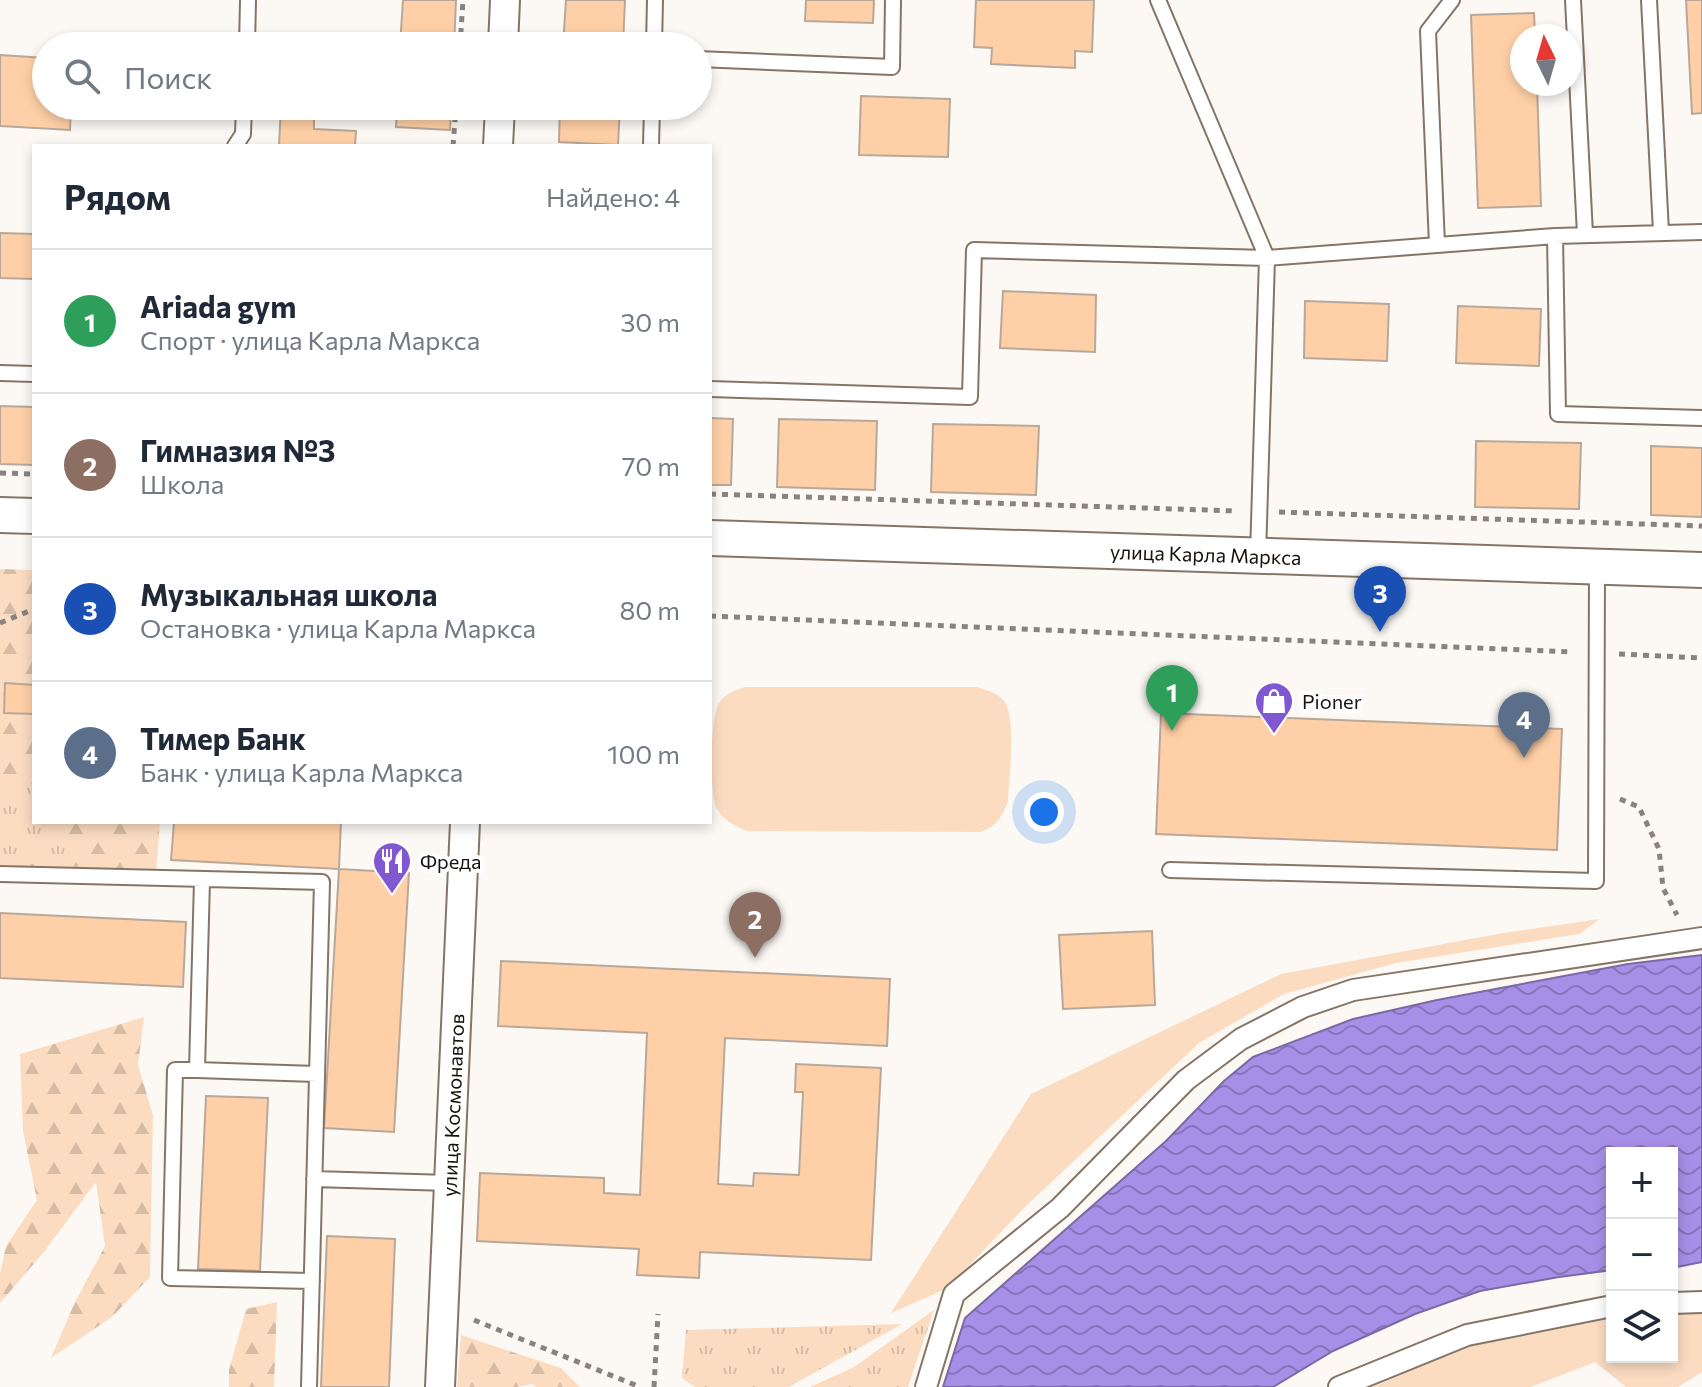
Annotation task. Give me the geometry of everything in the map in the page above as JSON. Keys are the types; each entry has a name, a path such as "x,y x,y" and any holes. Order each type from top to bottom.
{"street":[{"path":"504,32 505,0"},
{"path":"498,144 499,120"},
{"path":"0,515 32,516"},
{"name":"улица Карла Маркса","path":"712,538 1702,570"},
{"name":"улица Космонавтов","path":"440,1387 465,824"},
{"path":"926,1387 954,1294 1060,1208 1186,1080 1241,1039 1303,1007 1353,990 1702,938"},
{"path":"1678,1303 1702,1302"},
{"path":"1339,1387 1467,1335 1606,1307"}],"lane":[{"path":"247,32 248,0"},
{"path":"654,32 655,0"},
{"path":"712,60 892,67 893,0"},
{"path":"1158,0 1267,258 1258,556"},
{"path":"1437,245 1428,31 1452,0"},
{"path":"1573,0 1585,234"},
{"path":"1649,0 1661,232"},
{"path":"236,144 243,134 244,120"},
{"path":"651,144 652,120"},
{"path":"712,389 970,397 974,250 1267,258 1585,234 1702,232"},
{"path":"1555,236 1558,414 1702,418"},
{"path":"0,373 32,374"},
{"path":"1170,870 1596,881 1597,566"},
{"path":"0,874 322,882 309,1387"},
{"path":"197,1070 202,880"},
{"path":"312,1281 170,1278 175,1070 317,1074"},
{"path":"314,1179 449,1183"}],"path":[{"path":"461,32 463,0"},
{"path":"453,144 455,120"},
{"path":"0,473 32,474"},
{"path":"712,494 1702,526"},
{"path":"0,623 32,610"},
{"path":"712,616 1702,658"},
{"path":"1596,789 1639,807 1659,849 1663,888 1679,918"},
{"path":"444,1308 640,1387"},
{"path":"654,1387 658,1314"}],"green space":[{"path":"0,569 32,570 32,824 160,824 155,886 0,878"},
{"path":"745,687 976,687 995,693 1004,701 1010,721 1008,801 1004,812 995,824 981,832 747,831 738,827 723,817 714,801 712,739 719,703 730,693"},
{"path":"0,779 32,784 32,824 67,824 63,866 0,862"},
{"path":"1600,919 1579,934 1396,963 1284,994 1199,1043 1024,1208 948,1288 891,1313 1031,1094 1281,974 1503,933"},
{"path":"144,1017 138,1065 153,1115 150,1277 112,1317 51,1358 74,1304 105,1246 96,1182 44,1252 0,1303 0,1274 6,1246 37,1200 23,1131 20,1054"},
{"path":"277,1302 274,1387 229,1387 229,1370 246,1309"},
{"path":"934,1310 908,1387 810,1387 854,1367"},
{"path":"1702,1310 1702,1372 1678,1387 1626,1387 1595,1362 1531,1387 1373,1387 1469,1345 1606,1318 1606,1363 1678,1363 1678,1312"},
{"path":"902,1324 789,1387 695,1387 682,1378 686,1330"},
{"path":"461,1335 561,1368 580,1387 536,1387 532,1384 457,1387"}],"water":[{"path":"1702,955 1702,1262 1678,1267 1678,1147 1606,1147 1606,1271 1480,1291 1415,1314 1333,1351 1273,1387 943,1387 965,1318 1166,1141 1224,1081 1253,1057 1353,1019 1628,964"}],"building":[{"path":"403,0 456,0 455,32 401,32"},
{"path":"566,0 625,0 624,32 564,32"},
{"path":"806,0 874,0 873,23 805,21"},
{"path":"976,0 1094,0 1092,52 1075,51 1075,68 991,64 992,48 974,47"},
{"path":"1686,0 1702,0 1702,113 1692,114"},
{"path":"1534,13 1534,24 1510,24 1510,96 1537,96 1541,206 1478,208 1471,15"},
{"path":"0,55 32,57 32,120 70,120 70,130 0,126"},
{"path":"861,96 950,99 948,157 859,155"},
{"path":"280,120 314,120 314,129 356,131 355,144 279,144"},
{"path":"396,120 450,120 450,130 396,127"},
{"path":"560,120 619,120 618,144 559,142"},
{"path":"0,233 32,234 32,279 0,278"},
{"path":"1003,291 1096,295 1095,352 1000,348"},
{"path":"1305,301 1389,304 1387,361 1304,358"},
{"path":"1458,306 1541,309 1539,366 1456,363"},
{"path":"0,406 32,407 32,465 0,464"},
{"path":"712,418 733,419 731,485 712,485"},
{"path":"779,419 877,421 875,490 777,487"},
{"path":"933,424 1039,426 1036,495 931,492"},
{"path":"1476,441 1581,443 1579,509 1475,507"},
{"path":"1651,446 1702,448 1702,517 1651,515"},
{"path":"5,683 32,685 32,714 4,713"},
{"path":"1161,713 1562,729 1557,850 1156,834"},
{"path":"174,824 341,824 339,869 171,860"},
{"path":"339,869 409,873 394,1132 324,1128"},
{"path":"0,913 186,922 183,987 0,978"},
{"path":"1152,931 1155,1005 1063,1009 1059,935"},
{"path":"501,961 890,979 887,1046 725,1038 718,1184 753,1186 754,1173 799,1175 803,1092 795,1092 796,1064 881,1068 871,1260 700,1252 699,1278 637,1275 639,1249 477,1241 480,1173 604,1178 604,1193 640,1195 647,1033 498,1026"},
{"path":"206,1096 268,1098 260,1271 198,1269"},
{"path":"327,1236 395,1239 389,1387 321,1387"}],"place":[{"name":"Музыкальная школа","path":"1380,632"},
{"name":"Ariada gym","path":"1172,731"},
{"name":"Pioner","path":"1274,735"},
{"name":"Тимер Банк","path":"1524,758"},
{"name":"Фреда","path":"392,895"},
{"name":"Гимназия №3","path":"755,958"}]}
